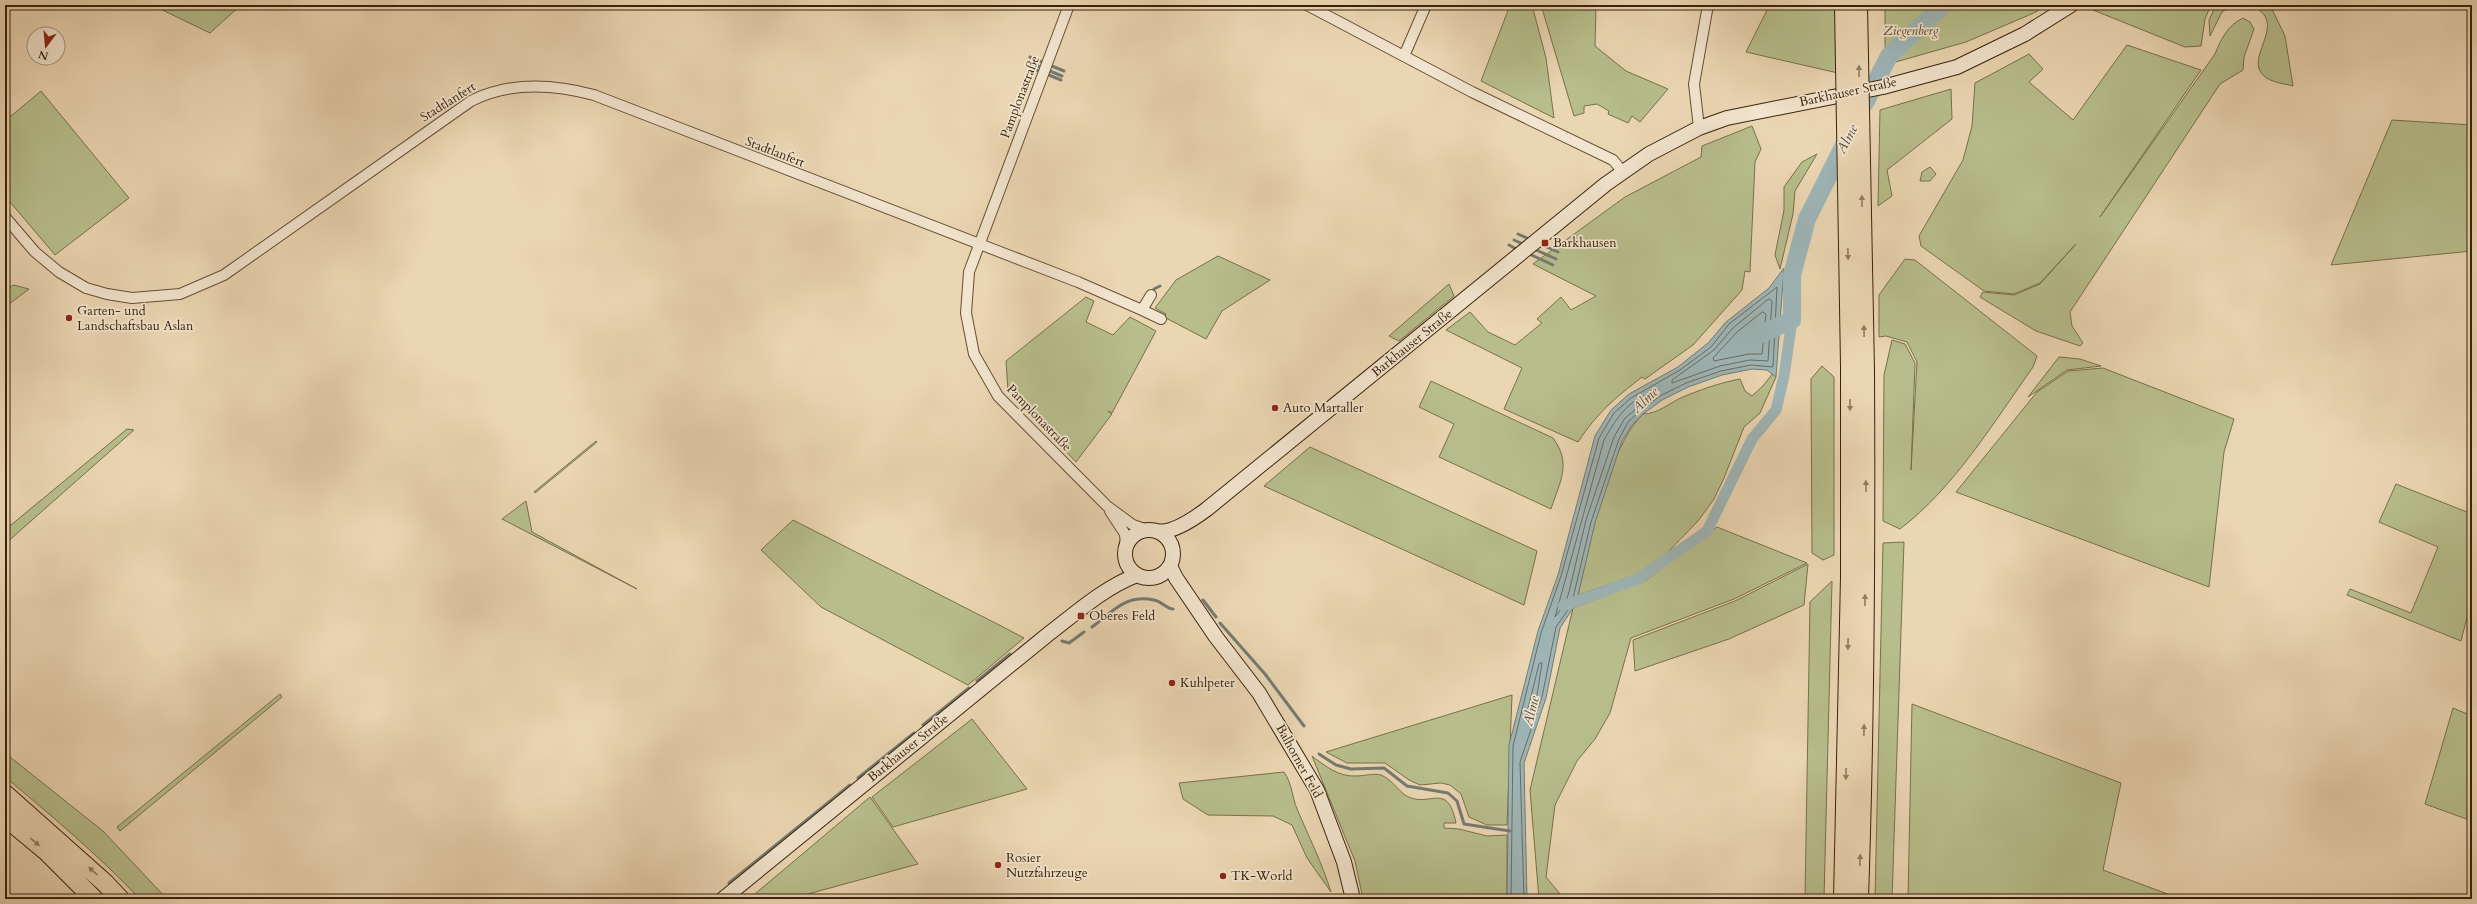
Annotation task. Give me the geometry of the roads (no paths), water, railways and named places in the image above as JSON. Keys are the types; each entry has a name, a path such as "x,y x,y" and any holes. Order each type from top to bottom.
{"highway":[{"path":"1844,5 1857,368 1866,525 1864,743 1859,899"},
{"path":"1843,899 1850,542 1857,368 1858,5"},
{"path":"5,794 100,877 120,899"},
{"path":"5,818 46,851 94,899"}],"street":[{"name":"Pamplonastraße","path":"1069,5 978,243 969,272 966,313 974,354 998,396 1107,506"},
{"path":"1307,5 1472,92 1613,160 1623,172"},
{"path":"1404,56 1426,5"},
{"path":"1699,128 1694,84 1708,5"},
{"name":"Barkhauser Straße","path":"1174,552 1175,544 1200,514 1623,172 1649,154 1699,128 1727,118 1800,102 1884,87 1957,67 2025,34 2071,5"},
{"name":"Stadtlanfert","path":"5,217 45,262 86,288 132,298 180,294 224,275 471,101 486,93 531,86 544,86 594,95 978,243"},
{"path":"978,243 1078,282 1161,319"},
{"path":"1142,310 1151,295"},
{"path":"1107,506 1133,525 1152,530 1167,538 1174,552 1170,566 1162,575 1152,578 1137,575 1126,554 1124,534 1107,506"},
{"name":"Barkhauser Straße","path":"1152,530 1167,531 1200,514"},
{"path":"1126,554 1131,538 1152,530"},
{"name":"Barkhauser Straße","path":"1095,599 1118,573 1126,554"},
{"name":"Balhorner Feld","path":"1170,566 1176,578 1216,637 1259,693 1317,790 1344,862 1353,899"},
{"name":"Barkhauser Straße","path":"723,899 983,686 1095,599 1124,580 1137,575"},
{"name":"Balhorner Feld","path":"1152,578 1162,580 1168,585 1216,637"}],"water":[{"path":"1784,268 1776,377 1767,370 1752,369 1722,375 1688,387 1662,400 1643,414 1632,425 1622,441 1595,523 1578,595 1573,608 1560,628 1546,698 1524,763 1527,899 1507,899 1509,745 1538,631 1558,575 1595,436 1611,410 1629,394 1678,367 1708,343 1726,322 1769,288"}],"waterway":[{"name":"Alme","path":"1865,103 1889,56 1943,5"},
{"path":"1030,57 1064,71"},
{"path":"1028,62 1062,76"},
{"path":"1027,66 1061,80"},
{"name":"Alme","path":"1757,336 1792,320 1792,275 1807,219 1848,137"},
{"path":"1518,234 1531,240"},
{"path":"1514,240 1525,245"},
{"path":"1540,244 1558,252"},
{"path":"1509,245 1518,250"},
{"path":"1534,249 1556,259"},
{"path":"1527,253 1553,265"},
{"path":"1154,289 1160,286"},
{"path":"1563,606 1638,579 1707,531 1752,439 1776,410 1784,376 1792,320"},
{"path":"1092,627 1120,605 1135,599 1154,600 1168,608 1173,609"},
{"path":"1203,600 1216,617"},
{"path":"1220,623 1265,674 1304,726"},
{"path":"1062,641 1069,643 1084,632"},
{"path":"977,681 1010,654"},
{"path":"923,725 969,688"},
{"path":"858,778 914,733"},
{"path":"1319,754 1336,765 1351,769 1384,768 1407,786 1448,793 1457,801 1464,824 1510,831"},
{"path":"729,883 850,785"}],"place":[{"name":"Barkhausen","path":"1545,243"},
{"name":"Garten- und Landschaftsbau Aslan","path":"69,318"},
{"name":"Auto Martaller","path":"1275,408"},
{"name":"Oberes Feld","path":"1081,616"},
{"name":"Kuhlpeter","path":"1172,683"},
{"name":"Rosier Nutzfahrzeuge","path":"998,865"},
{"name":"TK-World","path":"1223,876"}],"park label":[{"name":"Ziegenberg","path":"1911,31"}]}
